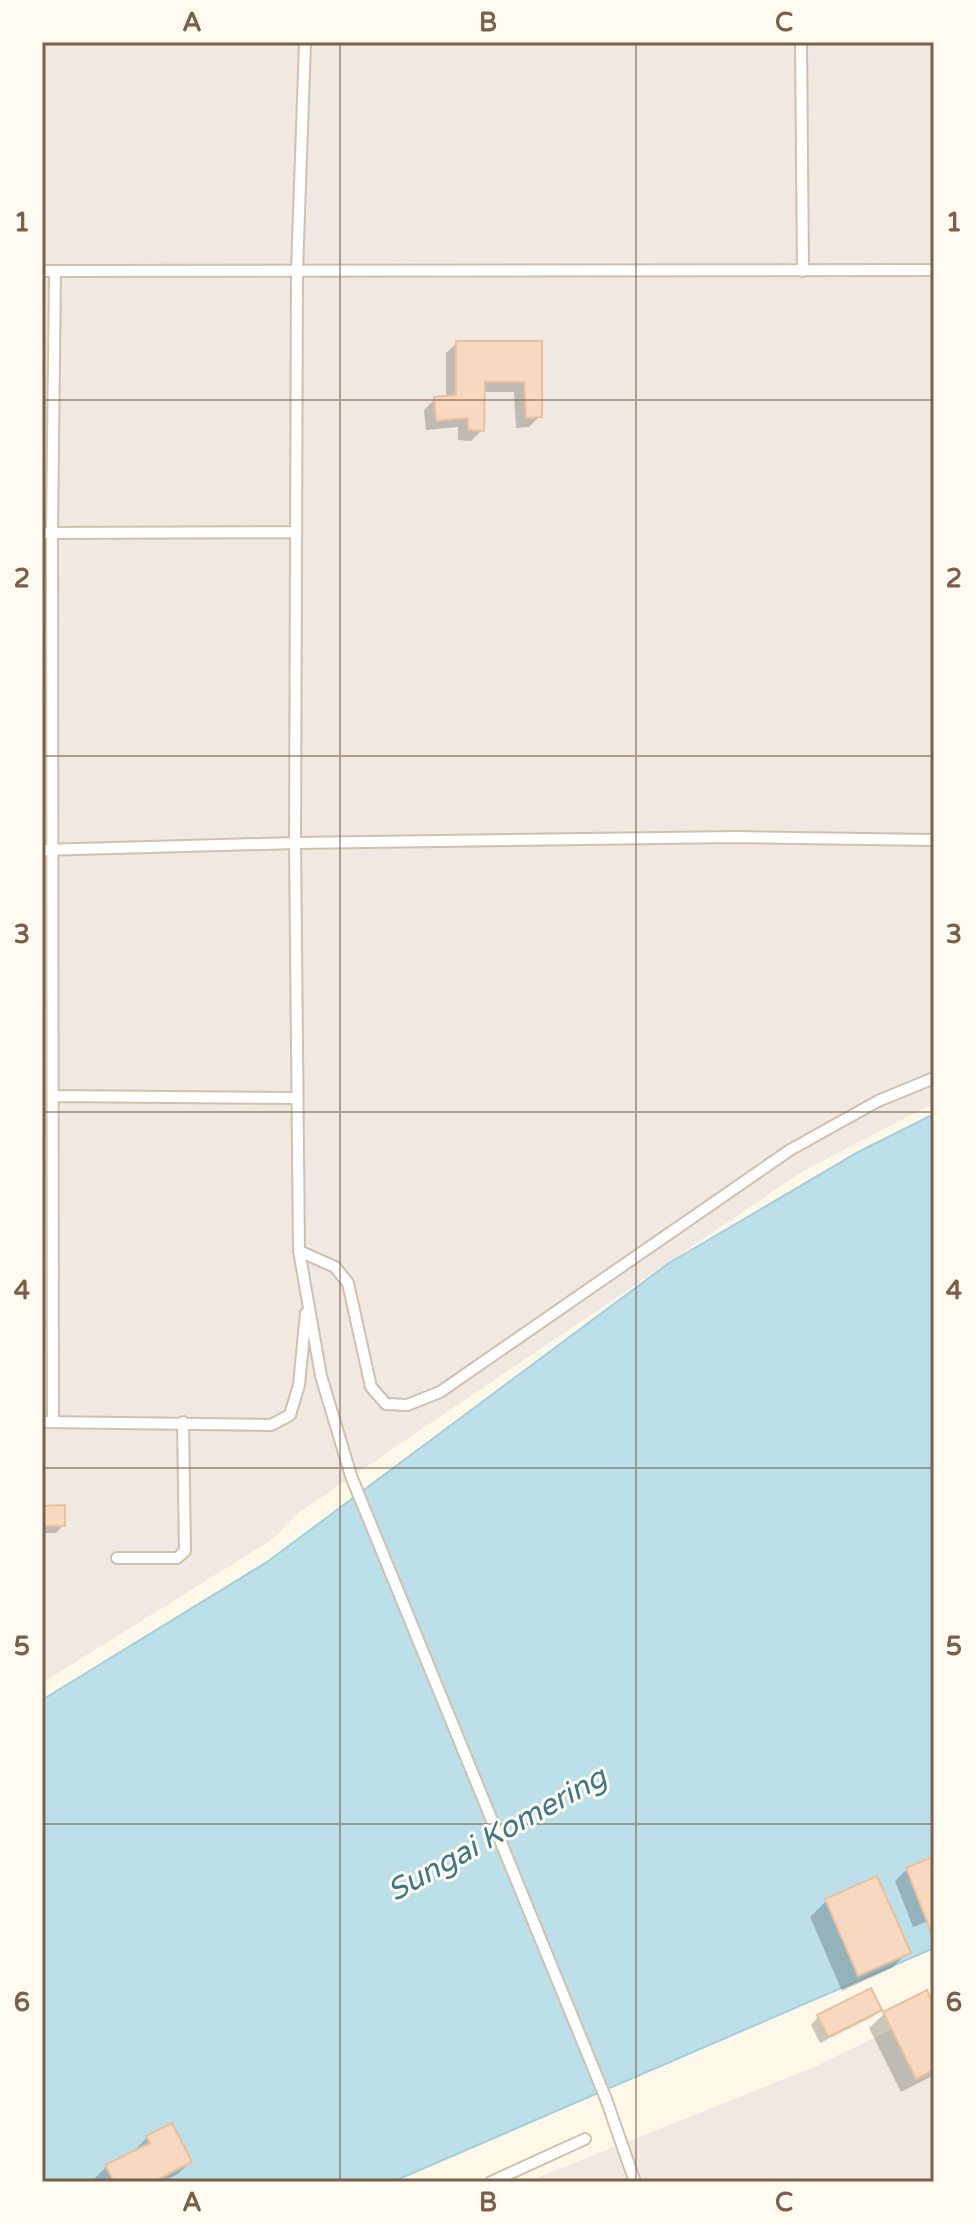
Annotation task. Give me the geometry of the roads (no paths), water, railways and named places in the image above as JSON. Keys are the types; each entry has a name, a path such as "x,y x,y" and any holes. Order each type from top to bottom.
{"lane":[{"path":"305,42 297,271 295,843 299,1251 321,1376 351,1476 606,2099 635,2182"},
{"path":"801,42 803,271"},
{"path":"42,271 934,270"},
{"path":"55,271 47,533 47,850 53,1096 48,1422 271,1425 290,1415 299,1385 307,1299"},
{"path":"47,533 296,532"},
{"path":"47,850 736,837 934,840"},
{"path":"299,1251 335,1267 348,1283 371,1387 386,1404 407,1405 440,1392 790,1150 878,1101 934,1078"},
{"path":"53,1096 297,1098"},
{"path":"117,1558 177,1558 185,1551 183,1422"},
{"path":"491,2182 585,2139"}],"water":[{"name":"Sungai Komering","path":"934,1114 934,1948 392,2182 42,2182 42,1700 267,1562 669,1263 860,1151"}]}
